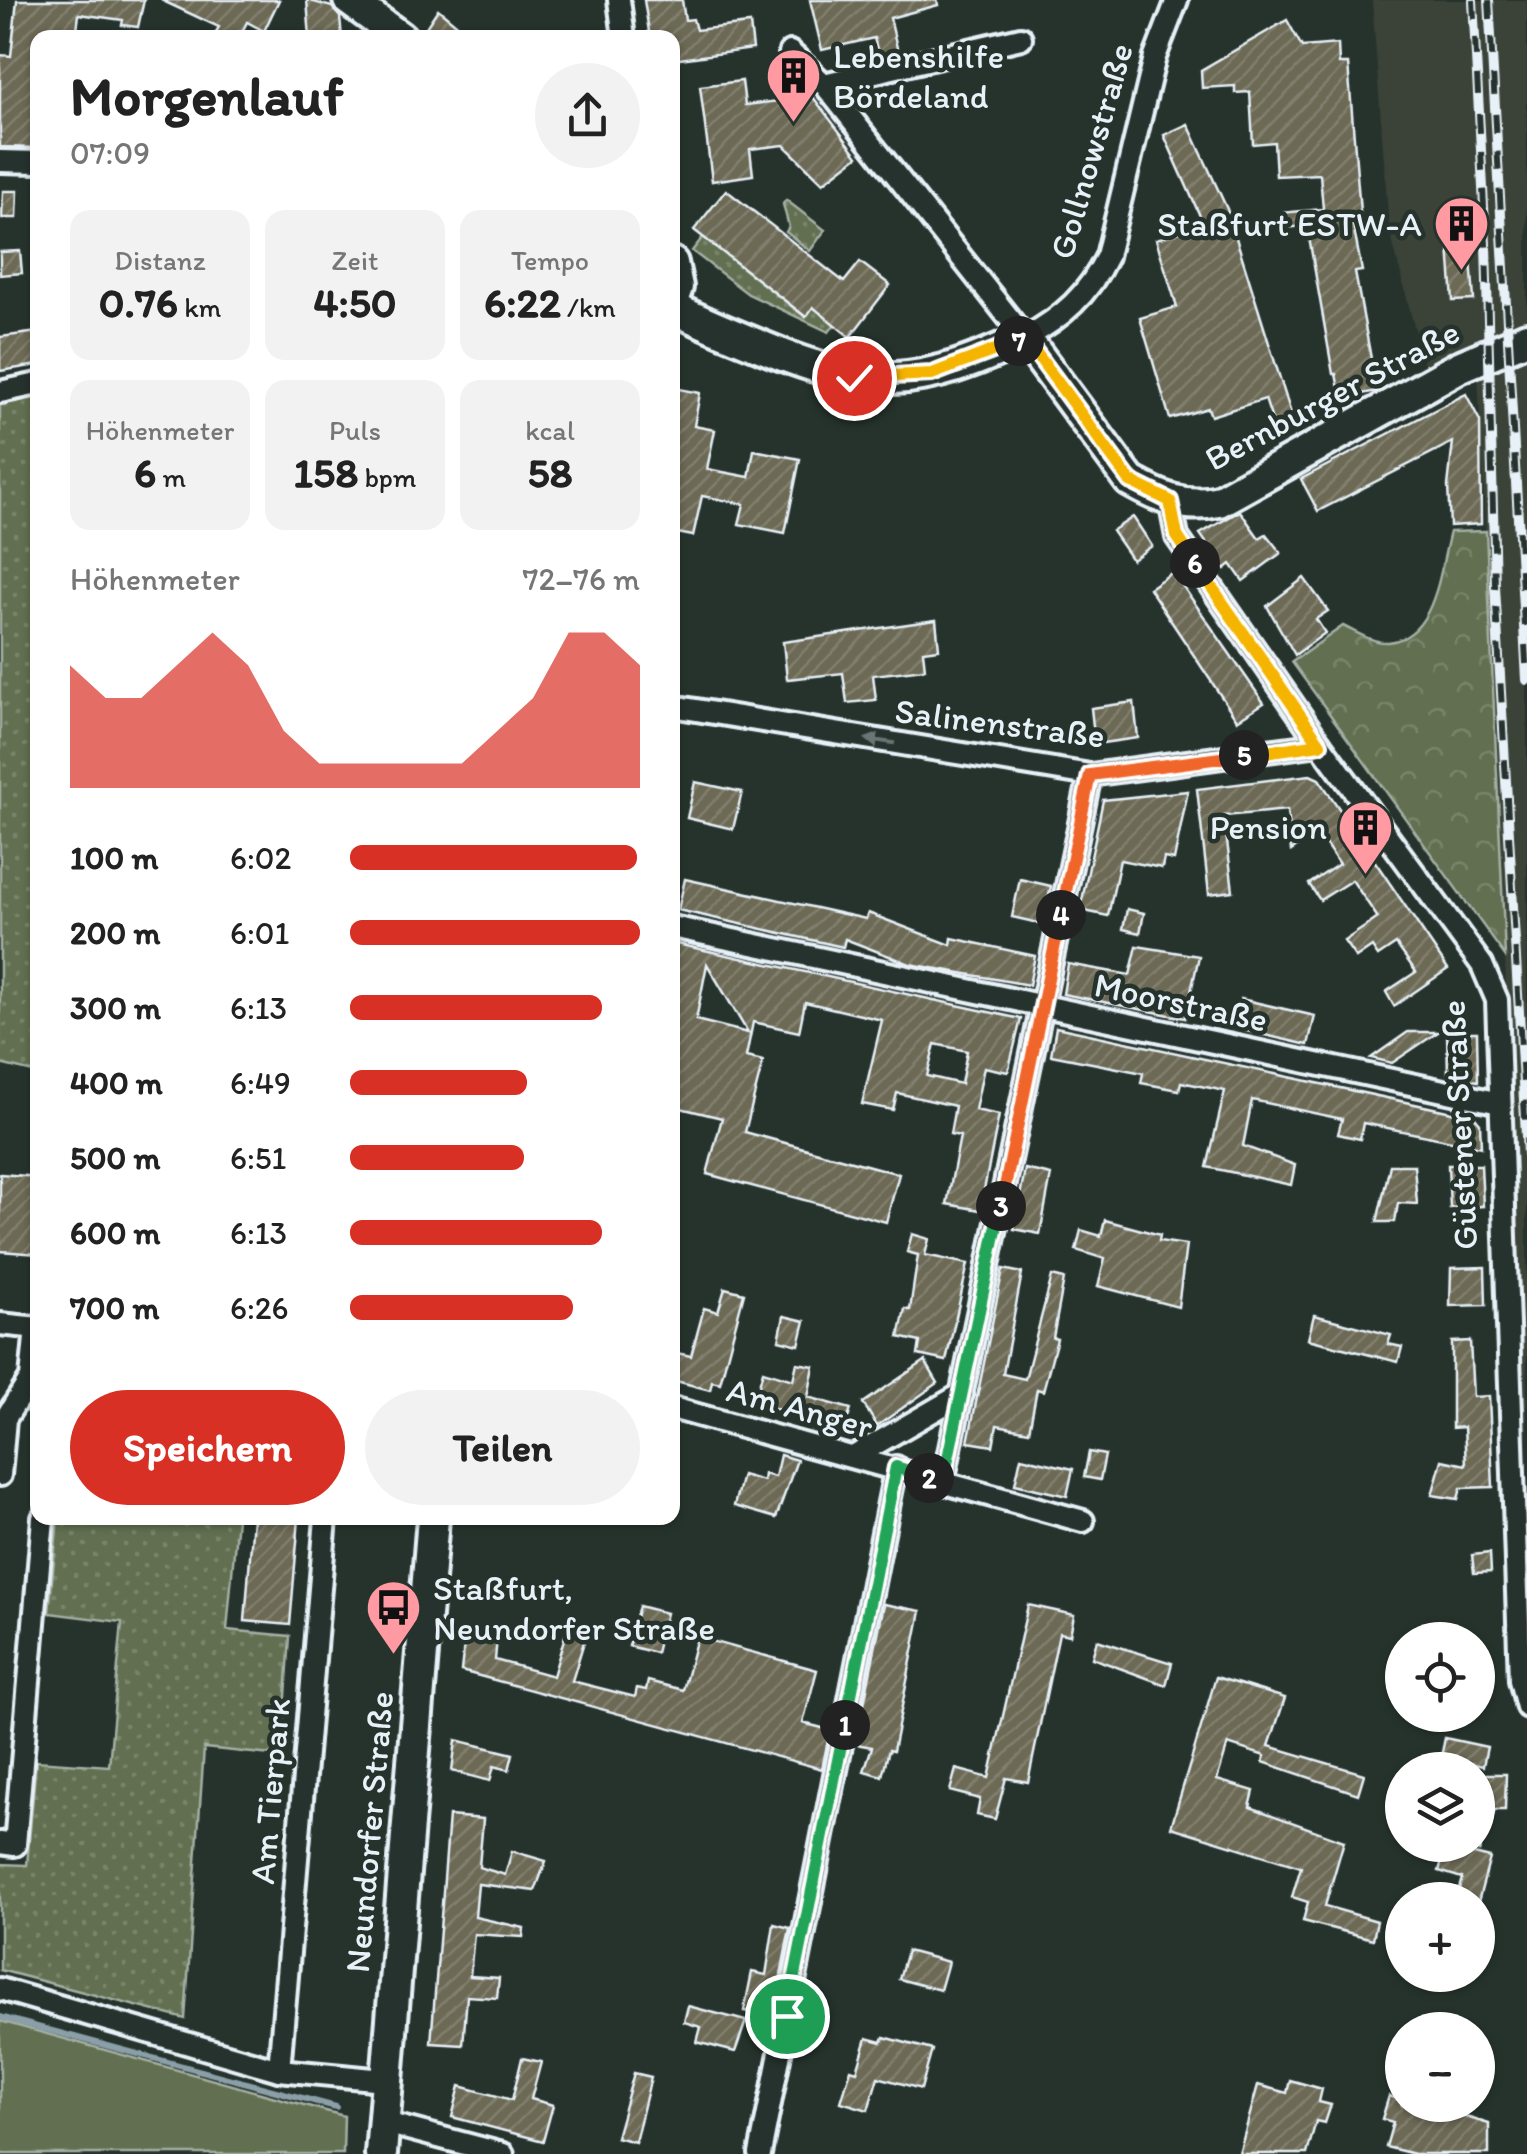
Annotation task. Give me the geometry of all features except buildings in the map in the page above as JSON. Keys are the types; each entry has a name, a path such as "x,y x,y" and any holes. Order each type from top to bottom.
{"main road":[{"path":"349,0 390,30"},
{"name":"Gollnowstraße","path":"680,308 789,358 854,378 932,374 1025,338"},
{"path":"1025,338 1130,481 1170,501"},
{"name":"Bernburger Straße","path":"1170,501 1219,501 1459,367 1527,338"},
{"name":"Neundorfer Straße","path":"381,2154 384,2080 432,1525"}],"street":[{"path":"619,0 623,30"},
{"name":"Gollnowstraße","path":"1025,338 1075,305 1094,283 1108,256 1156,58 1178,0"},
{"path":"824,84 1022,38"},
{"path":"790,52 824,84 1025,338"},
{"path":"0,161 30,162"},
{"path":"0,392 30,386"},
{"name":"Güstener Straße","path":"1170,501 1177,536 1320,744 1482,965 1497,1000 1509,1476 1520,1680 1527,1706"},
{"name":"Salinenstraße","path":"680,707 1090,775 1320,744"},
{"path":"943,1482 1090,775"},
{"name":"Moorstraße","path":"680,930 1500,1103"},
{"path":"0,1324 30,1327"},
{"path":"0,1475 5,1419 30,1390"},
{"path":"854,1456 962,1394"},
{"name":"Am Anger","path":"680,1410 1083,1521"},
{"path":"760,2154 896,1467"},
{"path":"0,1843 14,1845 42,1525"},
{"name":"Am Tierpark","path":"279,2070 325,1525"},
{"path":"0,1989 279,2070 384,2080"},
{"path":"382,2122 503,2154"}],"shaded area":[{"path":"1372,0 1527,0 1527,323 1425,369 1389,228"},
{"path":"1527,350 1527,1680 1505,956 1478,371"}],"green space":[{"path":"786,200 825,230 810,251 786,232"},
{"path":"703,237 805,317 813,307 835,324 829,332 748,294 692,251"},
{"path":"30,396 30,1071 0,1064 0,402"},
{"path":"1486,531 1505,956 1292,662 1343,626 1376,641 1404,638 1417,628 1433,599 1450,532"},
{"path":"57,1525 236,1525 227,1630 290,1636 282,1756 204,1748 185,2019 0,1970 0,1864 27,1865 36,1761 109,1766 122,1622 49,1613"},
{"path":"0,2021 344,2116 343,2154 0,2154"}],"waterway":[{"path":"0,2017 336,2107"}],"railway":[{"path":"1473,0 1486,244 1495,586 1527,1154"},
{"path":"1489,0 1527,680"}],"place":[{"name":"Lebenshilfe Bördeland","path":"794,125"},
{"name":"Staßfurt ESTW-A","path":"1461,273"},
{"name":"Pension","path":"1366,876"},
{"name":"Staßfurt, Neundorfer Straße","path":"394,1657"}],"route":[{"path":"787,2016 896,1467 943,1482 1090,775 1320,744 1177,536 1170,501 1130,481 1025,338 981,359 932,374 888,380 854,378"}]}
